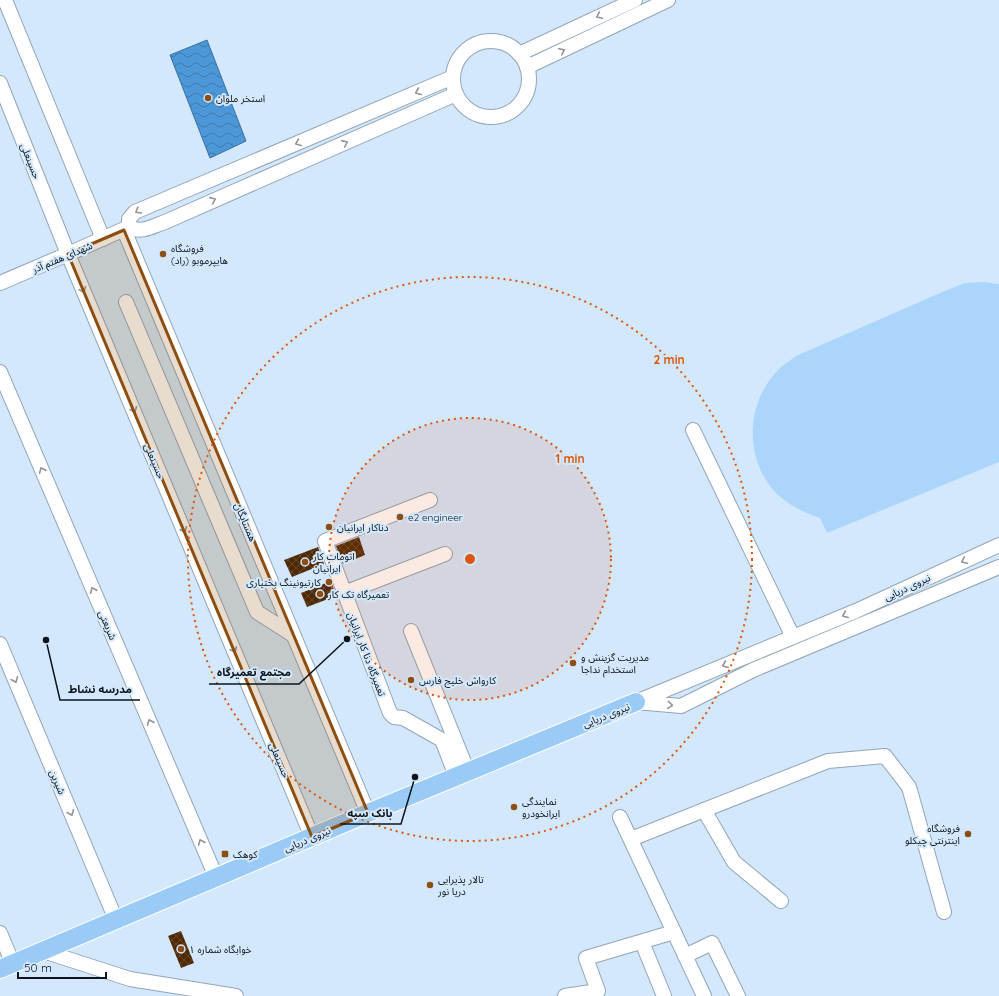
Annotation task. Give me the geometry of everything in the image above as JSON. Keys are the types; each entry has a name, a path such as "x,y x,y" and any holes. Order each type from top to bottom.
{"main road":[{"name":"نیروی دریایی","path":"6,966 368,813 636,702"}],"street":[{"path":"5,0 103,239"},
{"path":"527,68 668,0"},
{"path":"519,54 626,2"},
{"path":"487,41 499,42 510,46 519,54 527,68 529,76 528,90 522,101 512,110 500,116 487,117 474,113 464,105 456,94 453,83 454,71 458,60 466,50 476,44 487,41"},
{"path":"454,77 135,212 129,219 126,229 144,230 456,94"},
{"name":"حسینعلی","path":"0,84 68,254 312,837"},
{"path":"188,189 197,208"},
{"name":"شهدای هفتم آذر","path":"0,283 126,229"},
{"name":"همسایگان","path":"126,229 368,813"},
{"path":"126,302 257,612 293,635"},
{"name":"شریعتی","path":"0,372 216,877"},
{"path":"693,430 793,637"},
{"name":"تعمیرگاه دنا کار ایرانیان","path":"430,500 324,541 390,713 394,718 403,718 442,740 462,774"},
{"name":"نیروی دریایی","path":"636,702 856,611 999,545"},
{"path":"344,593 445,554"},
{"name":"نیروی دریایی","path":"636,702 681,706 754,670 999,566"},
{"path":"411,631 462,774"},
{"name":"شیرین","path":"0,644 116,920"},
{"path":"631,839 828,761 886,756 909,787 944,912"},
{"path":"704,810 734,862 781,901"},
{"path":"620,817 704,996"},
{"path":"565,996 597,994 598,991 586,958 674,932"},
{"path":"0,933 6,966"},
{"path":"642,942 664,996"},
{"path":"685,956 712,943 738,996"},
{"path":"43,951 130,979 236,996"}],"highlighted area":[{"path":"124,230 368,813 312,837 68,254"}],"shaded area":[{"path":"984,282 999,284 999,462 827,533 820,518 798,509 778,495 767,481 759,465 754,449 753,432 755,415 760,398 768,383 779,369 796,356 947,290 965,283"}],"water":[{"name":"استخر ملوان","path":"207,40 246,141 210,158 170,55"}],"building":[{"path":"359,537 365,555 343,564 336,546"},
{"name":"اتومات کار ایرانیان","path":"318,547 324,564 292,577 284,560"},
{"name":"تعمیرگاه تک کار","path":"331,581 336,596 307,607 301,593"},
{"name":"خوابگاه شماره ۱","path":"181,931 194,963 181,968 168,936"}],"place":[{"name":"استخر ملوان","path":"208,98"},
{"name":"فروشگاه هایپرموبو (راد)","path":"163,254"},
{"name":"e2 engineer","path":"400,517"},
{"name":"دناکار ایرانیان","path":"329,527"},
{"name":"اتومات کار ایرانیان","path":"305,562"},
{"name":"کارتیونینگ بختیاری","path":"329,582"},
{"name":"تعمیرگاه تک کار","path":"320,594"},
{"name":"مجتمع تعمیرگاه","path":"347,639"},
{"name":"مدرسه نشاط","path":"46,640"},
{"name":"مدیریت گزینش و استخدام نداجا","path":"573,663"},
{"name":"کارواش خلیج فارس","path":"411,680"},
{"name":"بانک سپه","path":"415,777"},
{"name":"نمایندگی ایرانخودرو","path":"514,807"},
{"name":"فروشگاه اینترنتی چیکلو","path":"968,834"},
{"name":"کوهک","path":"225,854"},
{"name":"تالار پذیرایی دریا نور","path":"430,885"},
{"name":"خوابگاه شماره ۱","path":"181,949"}]}
